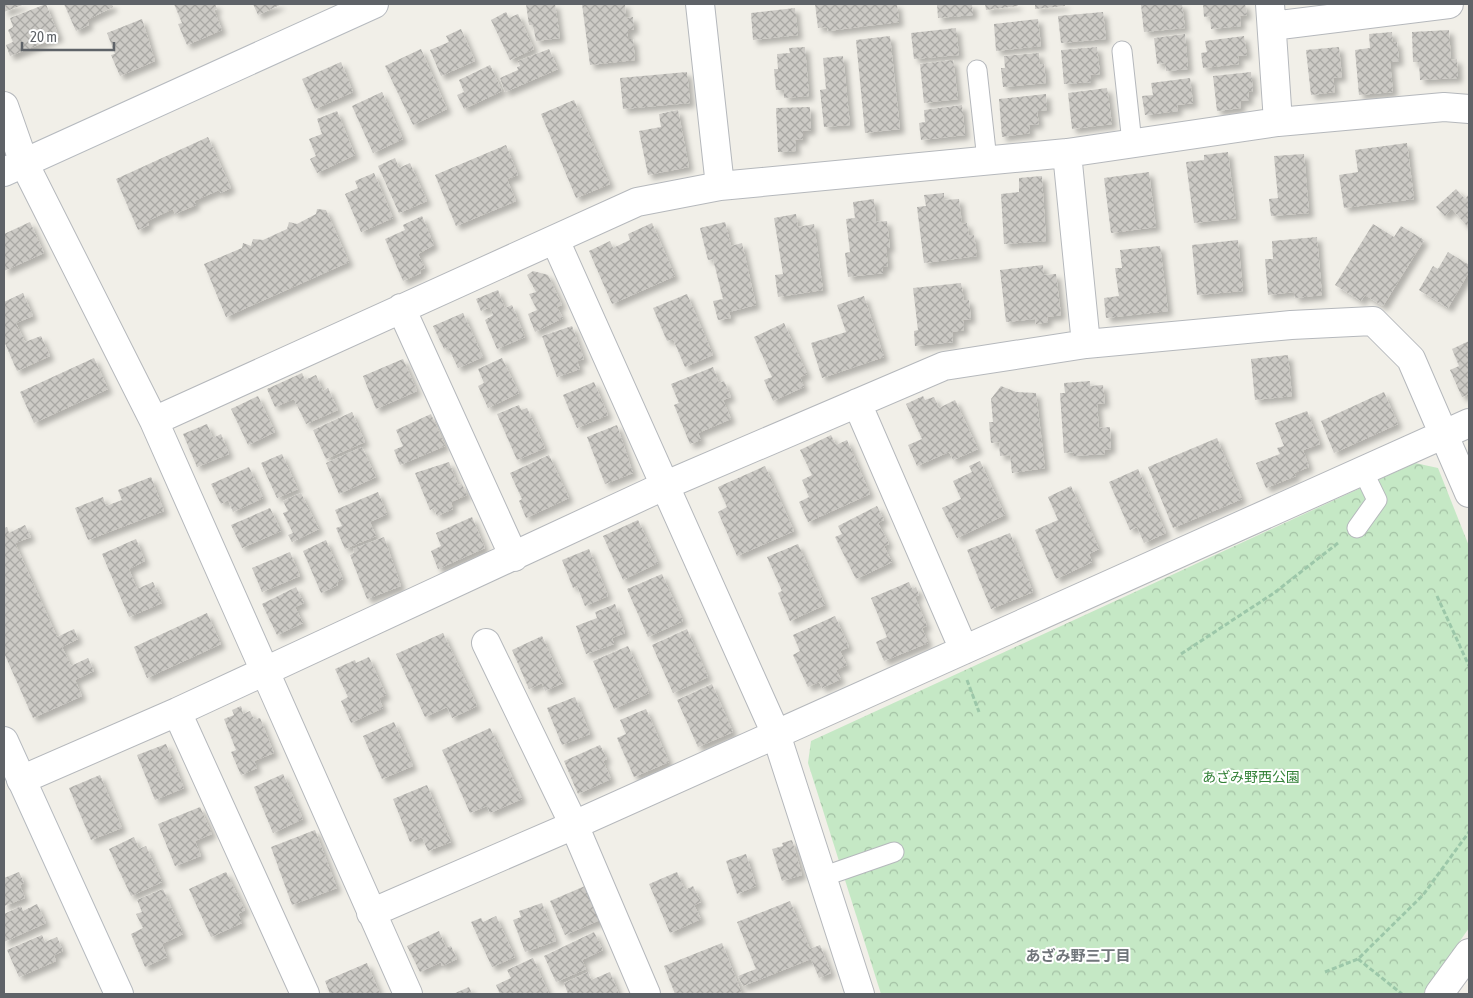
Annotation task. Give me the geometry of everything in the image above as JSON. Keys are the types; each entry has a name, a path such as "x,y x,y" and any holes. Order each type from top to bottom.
{"street":[{"path":"14,168 374,4"},
{"path":"700,4 720,186"},
{"path":"1278,122 1271,15 1449,4"},
{"path":"4,106 14,168 154,421 408,994"},
{"path":"154,421 637,202 720,186 1067,153 1278,122 1444,107 1469,109"},
{"path":"1067,153 1086,344"},
{"path":"555,240 776,734 860,994"},
{"path":"401,308 514,557"},
{"path":"22,780 177,712 666,485 944,366 1086,344 1291,325 1373,321 1411,359 1469,492"},
{"path":"857,403 964,650"},
{"path":"371,913 574,825 1469,423"},
{"path":"486,643 574,825 646,994"},
{"path":"177,712 305,994"},
{"path":"4,741 119,994"},
{"path":"1439,994 1469,953"}],"lane":[{"path":"1122,51 1132,143"},
{"path":"976,70 987,160"},
{"path":"1357,528 1377,500 1363,471"},
{"path":"822,877 894,852"}],"path":[{"path":"1181,654 1274,593 1357,528"},
{"path":"1437,596 1469,666"},
{"path":"1325,972 1358,960 1423,895 1469,832"},
{"path":"1358,960 1402,994"}],"green space":[{"name":"あざみ野西公園","path":"1415,463 1438,468 1469,546 1469,928 1423,994 881,994 808,763 811,741"}],"building":[{"path":"4,4 25,4 4,12"},
{"path":"46,4 59,37 10,56 6,45 13,42 8,30 13,27 10,18"},
{"path":"64,4 112,4 113,7 87,20 89,25 76,31"},
{"path":"174,4 215,4 217,9 214,10 222,30 187,45 178,24 182,23"},
{"path":"253,4 282,4 258,15"},
{"path":"526,4 555,4 560,38 536,41 533,25 529,25"},
{"path":"582,4 625,4 626,18 633,17 634,30 628,30 628,39 633,39 635,60 590,65"},
{"path":"815,4 897,4 899,22 828,31 827,27 818,28"},
{"path":"937,4 972,4 973,15 938,18"},
{"path":"985,4 1017,4 1018,6 986,10"},
{"path":"1035,4 1064,4 1065,6 1035,9"},
{"path":"1182,4 1185,28 1144,32 1141,5"},
{"path":"1203,4 1245,4 1247,15 1240,16 1241,26 1211,29 1210,16 1204,17"},
{"path":"795,8 798,35 753,40 751,13"},
{"path":"506,12 509,18 518,14 534,49 510,60 491,20"},
{"path":"1103,12 1106,39 1061,43 1058,16"},
{"path":"142,19 155,61 120,76 111,55 115,54 107,33"},
{"path":"1038,19 1041,46 996,51 994,24"},
{"path":"956,28 959,55 914,59 911,33"},
{"path":"461,29 475,61 441,76 430,50 449,42 446,36"},
{"path":"1449,30 1451,60 1457,59 1458,78 1420,80 1419,62 1413,62 1412,32"},
{"path":"1392,32 1393,42 1397,42 1399,61 1390,62 1393,92 1359,95 1355,50 1370,48 1369,34"},
{"path":"1185,34 1188,69 1166,71 1165,63 1157,64 1154,38"},
{"path":"890,36 900,129 865,133 856,40"},
{"path":"1244,36 1247,55 1238,56 1239,64 1203,68 1201,53 1207,52 1205,41"},
{"path":"805,47 809,96 784,98 784,90 776,90 774,69 778,69 777,54 790,53 789,48"},
{"path":"1097,47 1100,74 1090,75 1091,82 1064,84 1061,50"},
{"path":"1339,47 1342,77 1333,78 1335,92 1311,95 1306,50"},
{"path":"421,49 447,109 413,125 385,66"},
{"path":"549,49 558,69 505,92 500,78 518,70 517,67 520,66 518,61"},
{"path":"1039,53 1040,64 1044,64 1046,83 1003,87 1001,68 1005,68 1004,56"},
{"path":"843,56 850,125 824,127 820,90 826,89 823,58"},
{"path":"953,60 958,99 924,103 920,64"},
{"path":"341,62 353,92 315,109 302,79"},
{"path":"490,65 502,91 464,109 457,95 464,92 459,80"},
{"path":"687,72 690,103 623,109 620,78"},
{"path":"1251,72 1253,91 1248,92 1249,100 1240,101 1241,108 1217,111 1213,76"},
{"path":"1190,78 1193,103 1177,105 1178,111 1145,115 1142,96 1153,95 1151,83"},
{"path":"1107,88 1112,124 1072,129 1068,93"},
{"path":"382,92 403,139 373,153 352,106"},
{"path":"1046,94 1047,110 1037,111 1039,124 1029,125 1030,133 1002,137 999,99"},
{"path":"574,100 610,184 576,198 541,114"},
{"path":"962,105 965,135 921,140 919,123 925,122 924,110"},
{"path":"810,107 811,130 803,131 803,139 795,140 796,151 778,152 776,108"},
{"path":"678,110 689,167 648,175 639,131 661,127 659,114"},
{"path":"337,111 355,155 317,173 310,159 316,156 309,139 322,134 317,119"},
{"path":"208,137 231,188 221,193 219,190 194,201 196,205 175,214 173,209 147,221 149,225 138,230 116,179"},
{"path":"1407,143 1414,199 1344,208 1339,175 1358,172 1355,150"},
{"path":"506,145 518,175 507,179 516,201 456,226 435,175"},
{"path":"1228,152 1236,218 1194,223 1186,162 1204,160 1204,155"},
{"path":"1304,154 1309,213 1271,216 1269,199 1278,198 1274,156"},
{"path":"395,158 399,168 410,163 427,201 399,213 378,166"},
{"path":"1149,172 1156,227 1111,233 1104,178"},
{"path":"374,173 393,218 361,232 345,194 358,188 355,181"},
{"path":"1042,176 1046,241 1004,244 1001,194 1019,192 1019,178"},
{"path":"1456,189 1465,199 1469,194 1469,224 1467,226 1452,209 1445,216 1436,207"},
{"path":"944,193 944,200 959,199 962,224 967,223 969,235 974,235 977,256 924,263 917,207 926,206 924,195"},
{"path":"874,199 876,222 887,221 890,248 886,248 888,266 883,267 883,273 848,277 845,253 850,252 846,219 855,218 853,202"},
{"path":"317,209 326,210 349,262 226,317 204,264 242,248 243,243 251,246 253,239 263,240 287,229 289,222 297,224 316,214"},
{"path":"796,214 798,227 814,224 823,290 778,297 775,275 783,274 774,218"},
{"path":"422,216 434,245 418,254 425,268 420,270 421,273 403,281 385,239 405,230 403,225"},
{"path":"30,222 44,253 4,271 4,234"},
{"path":"725,222 731,246 742,243 756,305 729,312 731,318 718,320 713,301 723,299 713,259 708,260 700,228"},
{"path":"652,223 675,276 612,304 589,251 610,241 613,248 630,240 628,234"},
{"path":"1373,224 1394,237 1401,226 1424,240 1383,306 1365,295 1361,301 1335,285"},
{"path":"1317,237 1322,295 1295,298 1294,292 1268,295 1265,259 1273,259 1272,241"},
{"path":"1238,240 1243,291 1197,295 1192,245"},
{"path":"1160,246 1168,311 1106,318 1104,298 1119,296 1115,268 1122,268 1120,250"},
{"path":"1448,252 1469,265 1469,272 1448,308 1419,290 1433,266 1438,269"},
{"path":"1043,265 1044,275 1056,274 1061,315 1047,317 1048,322 1036,324 1035,319 1006,322 1000,270"},
{"path":"533,271 548,275 562,305 557,307 563,318 535,332 528,314 537,310 529,294 536,292 527,275"},
{"path":"961,283 964,300 969,300 971,319 963,320 964,330 952,332 953,342 915,346 914,331 918,330 913,288"},
{"path":"498,290 505,308 512,305 525,337 497,349 485,320 493,315 490,307 481,311 476,299"},
{"path":"23,293 33,316 16,323 25,342 41,336 50,356 17,371 4,341 4,302"},
{"path":"687,294 713,355 685,367 673,339 667,341 653,308"},
{"path":"864,296 884,357 822,378 811,343 846,332 837,305"},
{"path":"463,313 483,357 458,368 448,347 444,349 433,326"},
{"path":"784,323 807,374 800,377 804,387 773,401 764,380 772,377 754,337"},
{"path":"572,326 584,359 577,361 580,369 557,377 542,336"},
{"path":"1469,341 1469,394 1462,397 1450,370 1459,366 1452,349"},
{"path":"1288,355 1292,396 1255,400 1251,359"},
{"path":"94,358 108,389 34,423 20,392"},
{"path":"502,358 519,393 488,408 478,386 484,383 478,369"},
{"path":"403,359 417,391 376,409 363,376"},
{"path":"713,367 719,383 724,381 731,397 723,400 731,419 698,433 701,440 690,444 674,405 679,403 671,384"},
{"path":"302,373 305,380 316,375 323,391 328,388 338,410 306,424 294,399 275,407 267,389"},
{"path":"1090,381 1090,386 1103,385 1105,403 1097,404 1099,428 1110,427 1111,449 1104,450 1105,454 1073,456 1073,452 1064,453 1060,393 1065,393 1064,383"},
{"path":"594,382 608,415 577,428 563,395"},
{"path":"1001,386 1016,392 1036,393 1045,468 1012,473 1010,455 1000,456 999,442 991,443 989,422 993,422 991,399"},
{"path":"1384,392 1398,424 1334,453 1321,421"},
{"path":"258,396 275,432 248,445 231,409"},
{"path":"923,396 925,400 934,397 939,408 955,400 978,449 953,460 949,452 917,466 908,445 922,439 906,404"},
{"path":"519,405 521,410 527,408 545,448 517,460 497,414"},
{"path":"1307,411 1320,444 1303,450 1309,467 1294,473 1296,476 1266,488 1256,463 1280,454 1277,448 1284,446 1275,423"},
{"path":"352,412 365,442 326,459 313,430"},
{"path":"431,414 445,446 400,465 394,450 403,446 396,430"},
{"path":"207,424 213,438 221,434 229,454 197,467 183,434"},
{"path":"617,425 633,473 605,484 587,437"},
{"path":"831,435 836,445 847,440 870,494 808,522 799,502 809,497 802,480 812,475 800,450"},
{"path":"1217,438 1242,499 1173,528 1148,467"},
{"path":"362,447 376,477 339,494 326,463"},
{"path":"282,454 298,489 277,498 261,463"},
{"path":"549,455 569,498 526,518 519,501 522,499 510,473"},
{"path":"980,461 1005,515 957,538 942,508 961,499 953,481 972,472 969,466"},
{"path":"449,462 458,485 462,484 467,495 451,502 453,509 437,516 434,508 430,510 415,473"},
{"path":"765,466 794,531 737,556 718,512 727,507 718,487"},
{"path":"249,467 263,498 233,512 228,500 221,504 211,484"},
{"path":"1138,469 1166,533 1144,543 1137,527 1130,530 1109,482"},
{"path":"151,477 164,511 88,540 75,508 103,497 106,506 122,500 118,490"},
{"path":"1071,486 1099,549 1089,554 1092,562 1056,579 1035,530 1058,520 1048,497"},
{"path":"378,492 387,514 370,522 376,536 345,549 336,528 342,526 335,510"},
{"path":"301,493 319,529 292,542 288,535 293,533 283,513 288,511 283,501"},
{"path":"877,506 884,520 878,523 889,544 884,546 892,562 856,579 835,537 842,534 838,526"},
{"path":"270,508 281,531 242,548 231,525"},
{"path":"472,517 485,548 438,569 431,551 441,546 436,533"},
{"path":"638,520 658,563 623,580 603,536"},
{"path":"25,525 31,537 15,543 57,637 74,629 78,639 62,647 71,666 88,658 94,671 75,680 82,696 33,718 4,653 4,528 7,527 9,533"},
{"path":"1010,533 1033,592 991,609 967,550"},
{"path":"384,537 401,586 367,599 350,555 354,553 353,549"},
{"path":"136,539 145,561 129,569 137,589 153,582 162,603 129,617 102,554"},
{"path":"326,540 343,579 337,582 338,585 321,593 303,551"},
{"path":"798,544 825,605 790,621 778,593 782,591 767,557"},
{"path":"589,549 608,596 585,606 577,586 573,588 562,560"},
{"path":"290,552 300,576 262,592 252,568"},
{"path":"662,574 683,621 648,637 627,589"},
{"path":"909,582 912,589 916,587 919,595 915,597 927,626 922,628 928,643 884,661 876,642 887,637 871,598"},
{"path":"296,587 304,603 295,607 303,623 277,635 262,604"},
{"path":"615,604 625,633 612,638 614,644 586,654 576,626 597,618 595,612"},
{"path":"207,613 221,644 147,678 134,647"},
{"path":"835,616 849,647 840,651 847,665 836,670 841,679 822,688 819,682 808,687 793,655 800,651 793,635"},
{"path":"687,629 708,677 673,693 652,645"},
{"path":"443,633 477,706 452,718 447,707 425,717 396,654"},
{"path":"542,636 563,683 545,691 542,683 529,689 512,650"},
{"path":"628,646 649,693 614,709 593,661"},
{"path":"369,657 386,695 379,698 383,708 351,723 341,701 348,697 335,669 355,660 356,663"},
{"path":"712,684 733,732 698,747 677,700"},
{"path":"575,697 590,734 562,745 547,708"},
{"path":"241,706 243,714 250,711 254,720 260,718 274,753 254,761 257,768 241,775 231,752 236,750 224,719 234,715 232,710"},
{"path":"646,709 669,762 634,777 617,738 626,734 620,720"},
{"path":"394,722 413,766 382,779 363,736"},
{"path":"490,728 522,799 490,813 487,806 470,813 442,750"},
{"path":"166,744 184,788 155,800 137,755"},
{"path":"600,745 607,759 603,761 611,779 578,794 564,761"},
{"path":"283,774 303,819 273,833 254,787"},
{"path":"100,775 122,828 91,840 69,788"},
{"path":"427,785 451,842 428,851 422,837 410,842 393,799"},
{"path":"200,807 212,834 195,841 201,856 175,866 158,824"},
{"path":"315,830 337,888 292,905 271,847"},
{"path":"134,837 139,849 146,846 162,882 131,896 109,849"},
{"path":"792,840 802,875 782,881 772,849 783,846 782,843"},
{"path":"746,854 756,886 737,894 726,861"},
{"path":"19,872 24,883 20,885 25,898 4,906 4,878"},
{"path":"226,872 245,910 238,914 242,923 211,937 189,889"},
{"path":"677,872 685,890 693,886 701,902 694,905 701,919 670,933 649,884"},
{"path":"585,886 600,920 565,935 550,901"},
{"path":"163,889 183,934 162,944 167,957 145,967 131,934 143,928 136,914 142,912 137,900"},
{"path":"790,901 810,949 820,945 831,973 819,978 811,959 743,986 738,976 756,969 737,922"},
{"path":"542,903 556,941 525,952 513,920 521,917 519,911"},
{"path":"37,904 46,923 4,942 4,914 21,906 23,911"},
{"path":"496,916 515,957 492,967 471,922 481,918 483,922"},
{"path":"439,931 446,948 451,946 457,959 442,966 441,962 420,972 407,946"},
{"path":"594,932 603,950 582,960 586,969 556,982 544,956"},
{"path":"42,935 45,942 57,937 63,951 54,955 56,961 19,977 7,950"},
{"path":"722,943 742,994 675,994 664,966"},
{"path":"533,958 549,994 500,994 496,985 511,978 507,970"},
{"path":"367,963 380,994 330,994 325,981"},
{"path":"588,972 591,980 610,972 619,994 568,994 564,983"},
{"path":"469,987 472,994 453,994"}],"district":[{"name":"あざみ野三丁目","path":"1078,956"}]}
